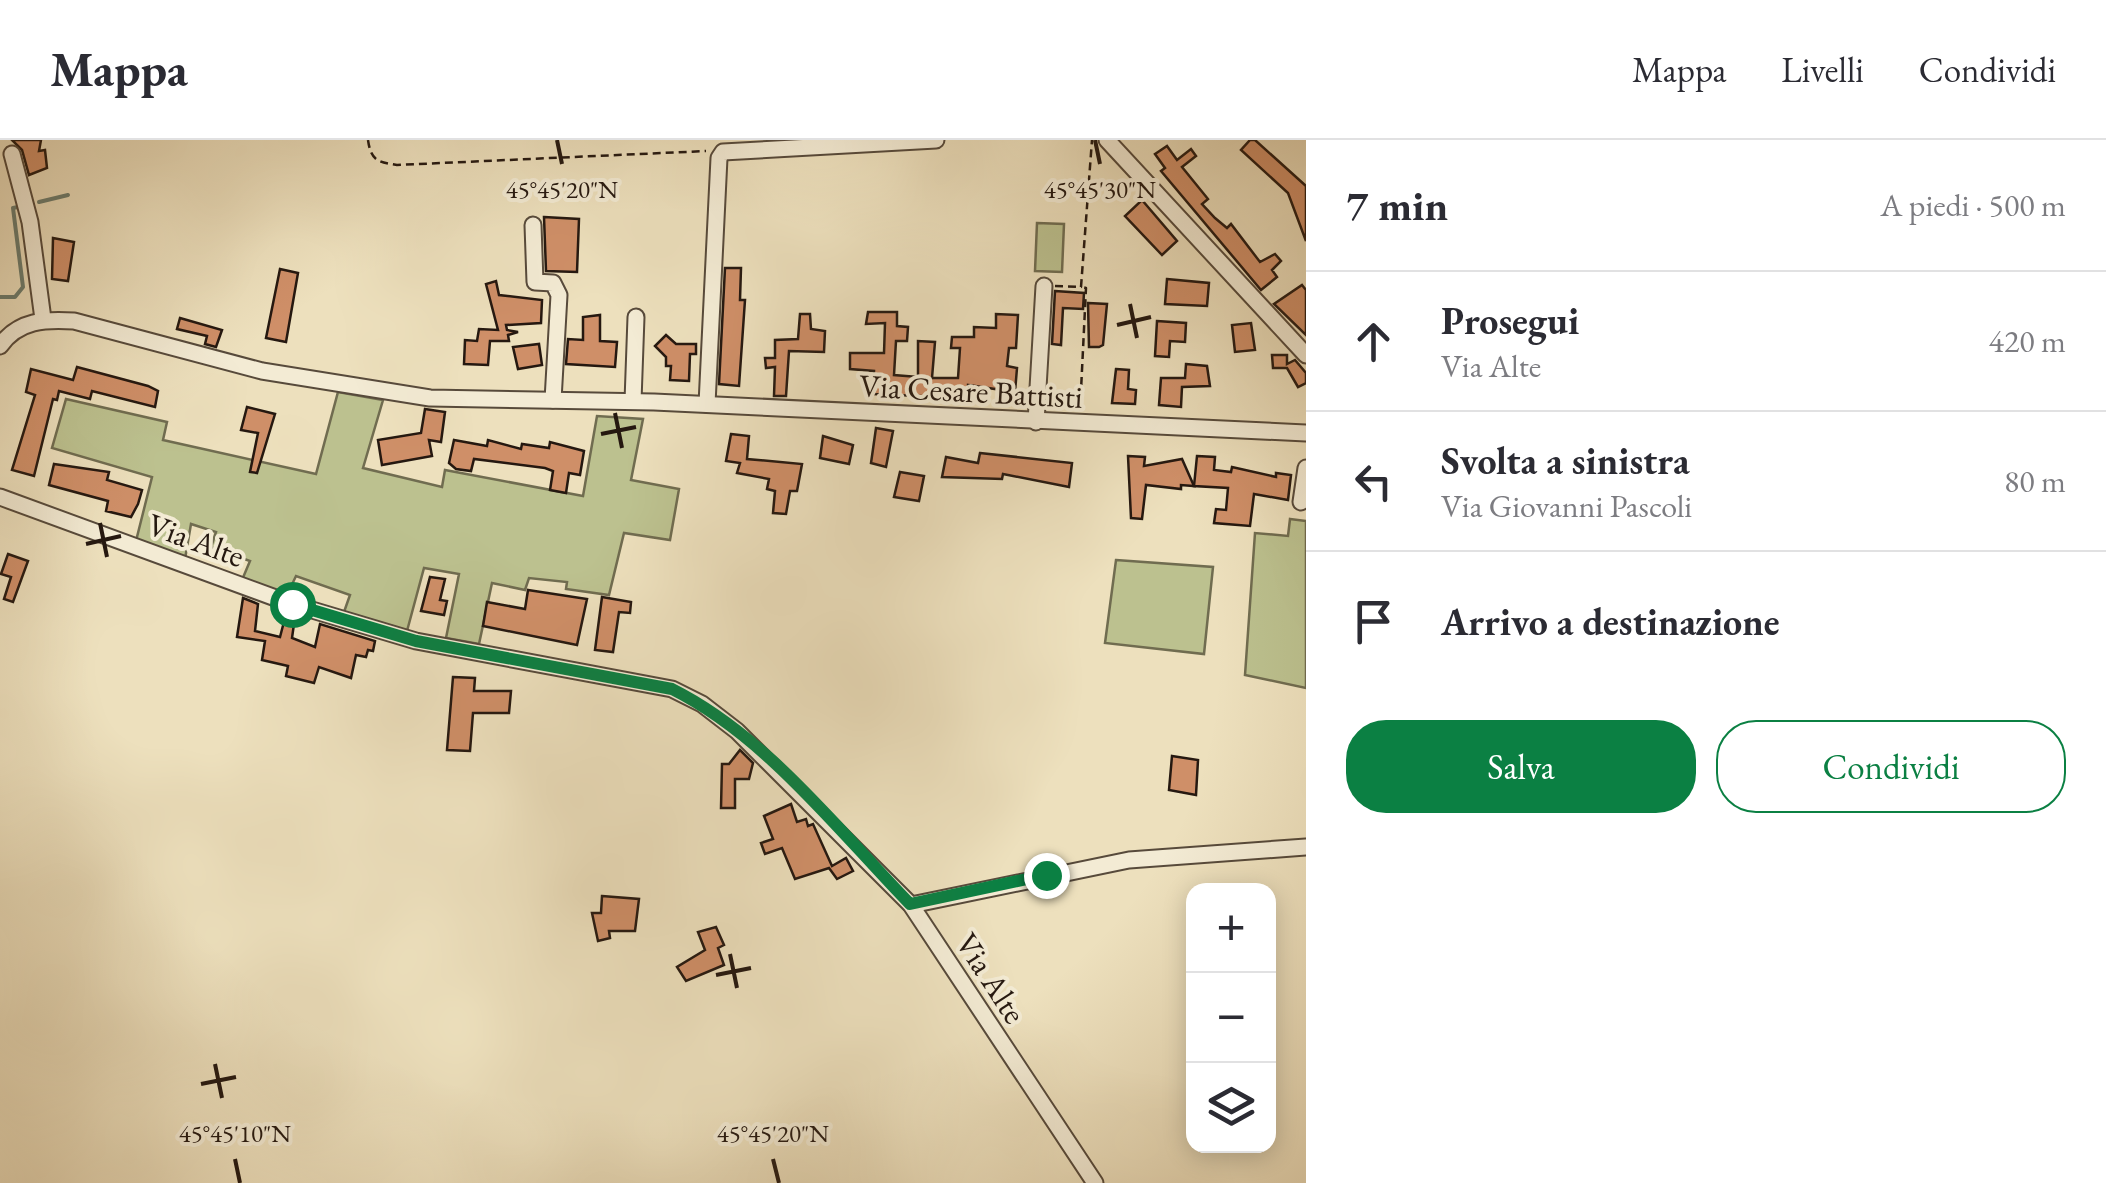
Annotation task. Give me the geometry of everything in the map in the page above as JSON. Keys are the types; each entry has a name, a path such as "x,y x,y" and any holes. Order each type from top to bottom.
{"street":[{"path":"707,404 722,154 730,150 936,140"},
{"path":"1107,140 1306,356"},
{"path":"0,346 20,328 44,319 30,222 12,154"},
{"path":"534,225 536,282 552,283 559,295 553,400"},
{"path":"1036,422 1044,286"},
{"path":"634,401 636,317"},
{"name":"Via Cesare Battisti","path":"44,319 74,321 262,372 430,398 634,401 1306,432"},
{"path":"1301,502 1306,468"},
{"name":"Via Alte","path":"0,497 292,604 416,641 672,689 702,704 737,731 910,904 1094,1183"},
{"path":"910,904 1129,860 1306,846"}],"path":[{"path":"368,140 370,156 377,162 397,165 714,151 722,154"},
{"path":"1081,287 1092,140"},
{"path":"1044,286 1086,288 1079,424"}],"green space":[{"path":"1037,223 1064,224 1062,272 1035,271"},
{"path":"338,392 383,400 363,468 442,487 445,470 583,496 597,416 643,419 631,480 679,489 670,540 624,533 609,595 566,589 567,582 529,578 525,590 492,583 479,644 446,638 459,574 424,568 407,631 344,612 350,595 296,576 287,595 242,580 250,561 211,547 216,532 191,524 185,559 136,541 152,477 52,448 66,399 167,422 163,440 316,474"},
{"path":"1290,519 1306,521 1306,688 1245,675 1255,533 1288,536"},
{"path":"1116,560 1213,567 1204,654 1105,643"}],"building":[{"path":"12,140 41,140 39,151 45,150 47,168 29,175 22,150"},
{"path":"1255,140 1306,186 1306,241 1288,193 1241,150"},
{"path":"1167,146 1177,160 1191,149 1196,156 1182,167 1208,199 1202,204 1215,218 1227,228 1231,224 1260,262 1275,254 1281,261 1272,270 1277,277 1261,290 1161,171 1165,168 1155,154"},
{"path":"1142,200 1177,241 1162,255 1125,216"},
{"path":"544,217 579,219 577,272 546,271"},
{"path":"53,238 74,242 68,281 52,279"},
{"path":"725,268 741,268 740,300 745,300 739,386 719,384"},
{"path":"280,269 298,273 286,342 266,338"},
{"path":"1167,279 1209,283 1207,306 1165,304"},
{"path":"496,281 499,295 542,300 541,323 506,325 507,330 518,332 508,335 509,341 490,341 488,365 464,364 465,340 477,341 479,329 498,330 486,284"},
{"path":"1302,285 1306,290 1306,335 1274,304"},
{"path":"1055,291 1084,293 1083,309 1063,308 1061,345 1052,344"},
{"path":"1088,303 1107,304 1103,345 1099,347 1089,347"},
{"path":"868,312 897,312 897,326 908,327 907,341 896,341 894,375 918,377 918,341 935,342 932,378 958,378 960,348 951,348 952,337 974,337 974,327 996,328 996,314 1018,315 1016,348 1009,348 1007,366 1017,368 1015,392 968,385 967,398 873,394 874,371 850,369 850,353 884,353 885,323 866,324"},
{"path":"800,314 810,314 811,329 825,331 824,352 789,351 786,396 774,396 775,367 766,368 765,358 775,358 775,340 798,339"},
{"path":"600,315 600,341 617,342 615,367 566,364 568,339 583,340 583,317"},
{"path":"180,318 222,330 216,347 205,344 207,336 177,329"},
{"path":"1157,321 1186,323 1185,342 1170,341 1169,357 1155,356"},
{"path":"1251,323 1255,350 1235,352 1232,325"},
{"path":"666,335 676,344 696,344 696,354 690,354 689,381 670,380 671,366 666,366 666,357 655,346"},
{"path":"539,344 542,365 518,369 513,347"},
{"path":"1272,355 1287,355 1287,364 1295,360 1306,373 1306,383 1298,387 1287,368 1273,368"},
{"path":"1186,364 1207,366 1210,386 1182,387 1181,407 1159,405 1161,378 1185,378"},
{"path":"77,367 158,391 155,407 92,391 90,399 59,391 57,400 53,399 34,476 12,470 35,395 26,392 31,369 73,380"},
{"path":"1116,369 1129,370 1128,389 1136,390 1135,404 1112,403"},
{"path":"247,407 275,414 257,473 250,472 258,433 241,430"},
{"path":"425,409 445,412 441,442 429,440 432,456 382,465 378,440 421,433"},
{"path":"876,428 893,431 886,467 871,463"},
{"path":"731,434 749,436 747,459 802,464 797,491 790,491 786,514 773,513 775,491 767,489 769,479 737,473 740,463 726,461"},
{"path":"823,436 853,445 849,464 820,458"},
{"path":"454,440 487,446 488,440 521,449 522,444 549,448 550,442 584,451 580,475 569,473 566,493 550,490 553,471 545,468 474,459 471,471 456,469 449,463"},
{"path":"980,453 1072,463 1069,487 1003,474 1002,479 942,477 946,457 978,463"},
{"path":"1128,456 1145,457 1144,466 1182,459 1194,486 1181,485 1181,489 1146,485 1142,519 1131,518"},
{"path":"1197,456 1215,457 1214,470 1231,472 1232,467 1276,477 1276,473 1291,475 1288,500 1254,494 1250,526 1214,523 1216,509 1226,510 1228,488 1194,486"},
{"path":"54,464 109,472 107,480 142,490 131,517 106,511 108,501 49,485"},
{"path":"900,472 924,476 919,501 894,497"},
{"path":"8,554 28,561 13,602 4,599 11,577 1,574"},
{"path":"430,577 445,579 440,600 447,601 444,615 421,611"},
{"path":"528,590 587,599 577,645 483,626 487,602 525,609"},
{"path":"602,597 631,602 630,613 619,612 613,652 595,650"},
{"path":"243,598 258,604 255,631 280,637 286,614 295,617 292,638 315,647 320,624 375,641 373,651 368,650 366,657 356,655 351,678 319,667 314,683 286,676 288,666 262,660 265,641 237,637"},
{"path":"453,677 475,678 474,691 511,691 509,713 473,713 470,751 447,750"},
{"path":"740,750 753,763 749,779 735,779 735,808 721,808 722,764 729,764"},
{"path":"1172,756 1198,760 1196,795 1169,790"},
{"path":"791,804 797,822 806,819 808,826 813,824 832,866 846,858 853,871 837,879 829,868 795,879 782,848 765,854 761,843 773,839 764,816"},
{"path":"602,896 639,899 635,931 609,931 610,938 598,941 592,913 601,913"},
{"path":"716,927 724,945 718,948 724,965 686,981 677,967 705,950 698,932"}],"waterway":[{"path":"39,202 68,195"},
{"path":"0,297 15,297 23,287 13,208 18,207"}],"route":[{"path":"292,604 416,641 672,689 702,704 737,731 910,904 1046,875"}]}
